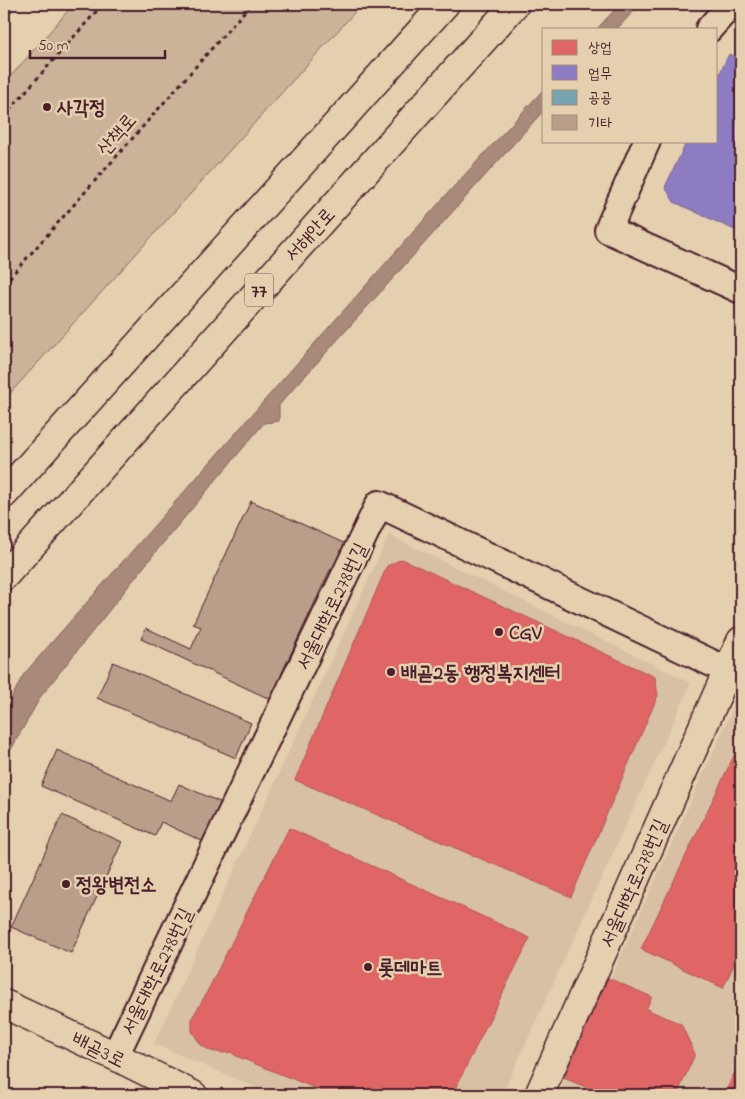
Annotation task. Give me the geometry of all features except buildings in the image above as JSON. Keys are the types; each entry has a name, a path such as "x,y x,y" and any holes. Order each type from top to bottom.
{"main road":[{"path":"4,494 446,4"},
{"name":"서해안로","path":"4,576 514,4"},
{"path":"735,674 741,641"},
{"name":"서울대학로278번길","path":"539,1095 735,674"},
{"name":"배곧3로","path":"4,1004 193,1095"}],"street":[{"path":"710,28 731,4"},
{"path":"647,142 608,230 741,290"},
{"name":"서울대학로278번길","path":"115,1056 379,504 735,674"}],"path":[{"path":"4,116 103,4"},
{"name":"산책로","path":"4,284 252,4"}],"shaded area":[{"path":"74,4 362,4 4,400 4,84"},
{"path":"620,4 640,4 618,28 598,28"},
{"path":"542,91 542,112 279,405 279,421 264,423 158,549 41,696 4,762 4,712 24,674 447,194"},
{"path":"389,535 691,683 502,1095 274,1095 154,1044"},
{"path":"739,695 741,696 741,1095 558,1095"}],"place":[{"name":"사각정","path":"47,107"},
{"name":"CGV","path":"499,632"},
{"name":"배곧2동 행정복지센터","path":"391,672"},
{"name":"정왕변전소","path":"66,884"},
{"name":"롯데마트","path":"368,967"}]}
